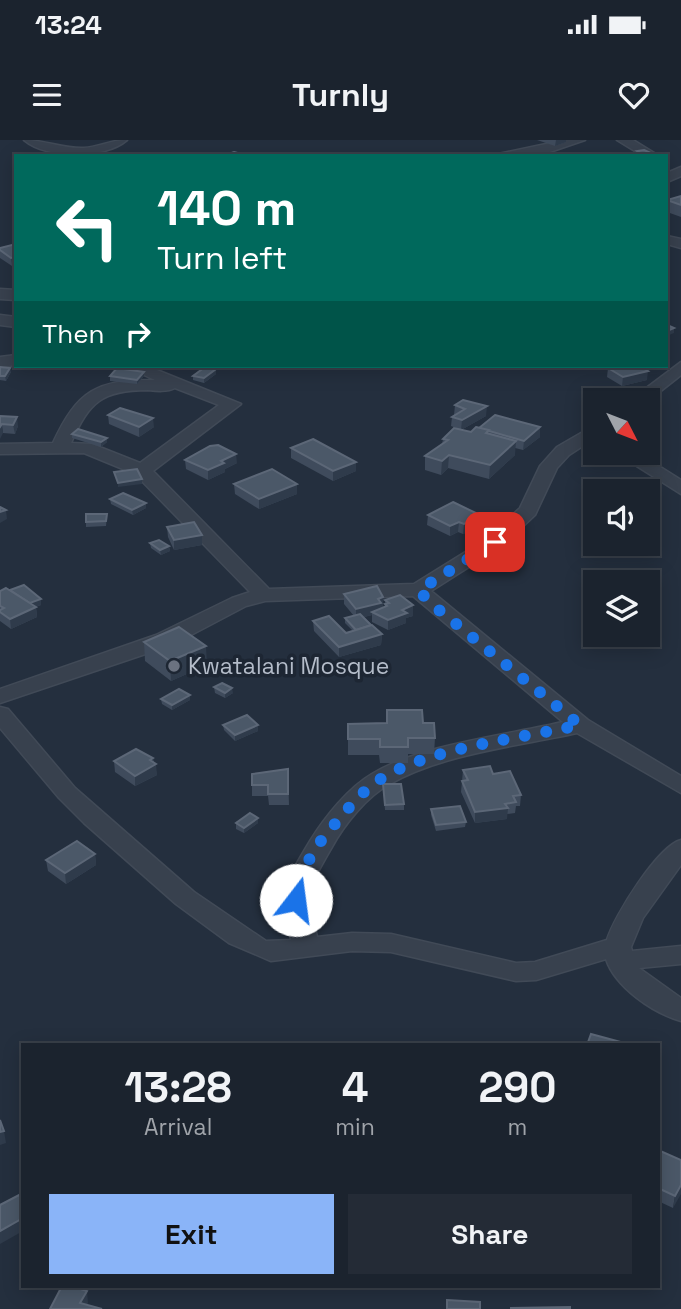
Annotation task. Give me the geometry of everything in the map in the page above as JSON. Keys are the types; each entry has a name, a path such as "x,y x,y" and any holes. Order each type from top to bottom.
{"street":[{"path":"30,140 87,154 121,140"},
{"path":"512,154 547,150 579,140"},
{"path":"623,140 649,154"},
{"path":"672,172 681,184"},
{"path":"654,388 681,367"},
{"path":"138,368 232,404 142,470"},
{"path":"61,446 81,406 94,398 127,385 189,386"},
{"path":"0,696 164,640 239,602 264,595 419,590 495,542 528,511 549,466 562,451 583,439"},
{"path":"0,449 61,446 100,452 142,470 264,595"},
{"path":"646,466 681,488"},
{"path":"660,475 681,467"},
{"path":"419,590 428,601 580,725 681,786"},
{"path":"0,714 54,774 67,793 185,898 238,937 271,952 352,942 391,943 516,972 536,971 618,953 681,955"},
{"path":"306,948 296,900 299,881 309,858 359,797 380,779 430,758 580,725"},
{"path":"618,953 642,899 681,848"},
{"path":"618,953 641,986 681,1011"}],"building":[{"path":"644,150 653,154 642,154 637,151"},
{"path":"681,196 681,205 668,200"},
{"path":"14,244 14,257 11,258 0,248"},
{"path":"0,367 10,368 5,376 0,376"},
{"path":"117,368 144,372 137,380 110,376"},
{"path":"204,368 216,369 204,378 193,376"},
{"path":"608,368 643,368 648,371 623,377"},
{"path":"463,400 487,406 462,420 452,417 465,409 455,405"},
{"path":"120,408 153,418 139,427 108,415"},
{"path":"495,415 540,427 524,441 479,428"},
{"path":"0,416 17,417 13,425 2,424 0,427"},
{"path":"476,427 489,430 486,433 516,441 490,465 449,455 442,461 425,456 448,440 443,439 454,428 471,432"},
{"path":"78,429 107,438 101,442 72,434"},
{"path":"313,439 356,462 333,471 291,448"},
{"path":"218,445 236,454 208,470 185,460 210,446"},
{"path":"137,469 142,479 118,483 114,472"},
{"path":"272,469 297,484 259,499 234,484"},
{"path":"123,493 146,503 132,510 110,499"},
{"path":"453,502 482,516 479,518 485,521 478,525 470,521 450,526 428,515"},
{"path":"86,514 107,514 106,521 86,522"},
{"path":"194,522 202,535 174,540 167,527"},
{"path":"159,540 169,546 160,550 150,543"},
{"path":"24,585 41,599 30,603 10,590"},
{"path":"377,586 383,597 378,599 381,603 356,609 344,594"},
{"path":"6,588 36,607 10,619 0,612 4,608 0,606 0,591"},
{"path":"400,595 413,605 402,610 407,613 388,620 372,612 387,606 385,604 389,603 385,600"},
{"path":"360,614 371,625 356,630 345,618"},
{"path":"329,616 346,633 372,625 382,634 339,647 313,621"},
{"path":"179,627 206,646 170,661 144,642"},
{"path":"222,683 232,688 225,693 214,687"},
{"path":"179,689 190,695 172,705 161,699"},
{"path":"387,710 422,710 423,723 434,723 435,738 408,738 408,747 380,747 380,739 348,739 348,724 387,723"},
{"path":"247,715 258,725 235,735 223,725"},
{"path":"136,749 153,758 150,760 156,764 135,776 114,761"},
{"path":"490,766 493,774 510,771 521,795 513,796 516,802 505,804 508,808 475,812 462,781 468,780 463,770"},
{"path":"288,769 288,794 268,794 268,785 252,785 252,774"},
{"path":"383,784 401,784 404,804 385,805"},
{"path":"460,806 466,822 436,825 431,809"},
{"path":"250,813 258,818 244,828 236,823"},
{"path":"77,841 95,854 65,873 46,860"},
{"path":"591,1034 624,1043 588,1043"},
{"path":"660,1151 681,1160 681,1185 675,1196 660,1189"},
{"path":"21,1194 21,1219 0,1231 0,1205"},
{"path":"61,1288 77,1288 87,1291 80,1303 102,1309 50,1309"},
{"path":"447,1300 480,1302 480,1309 447,1309"},
{"path":"570,1307 570,1309 510,1308"}],"place":[{"name":"Kwatalani Mosque","path":"174,666"}],"route":[{"path":"296,900 299,881 309,858 359,797 380,779 430,758 580,725 428,601 419,590 427,582 495,542"}]}
